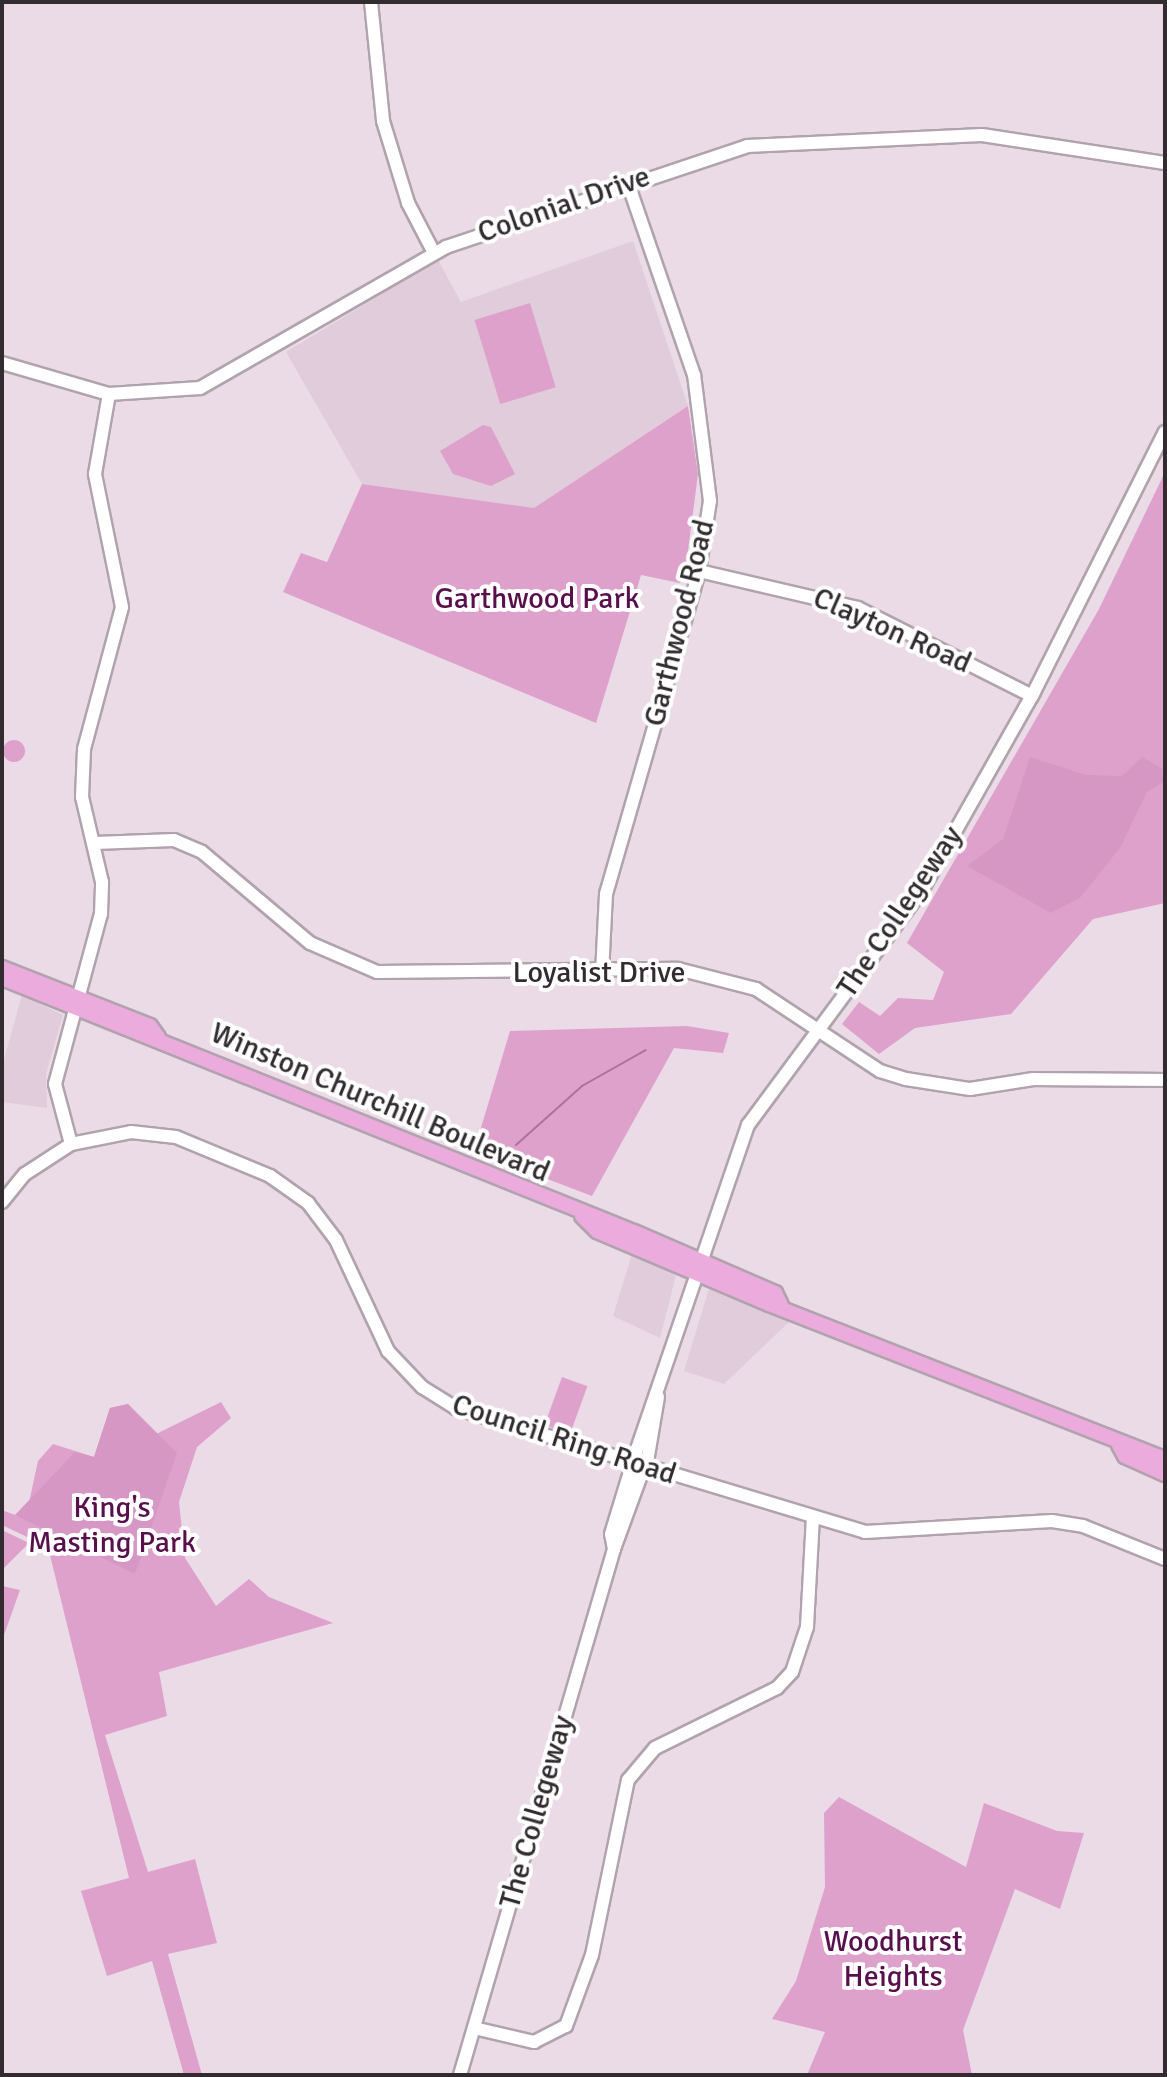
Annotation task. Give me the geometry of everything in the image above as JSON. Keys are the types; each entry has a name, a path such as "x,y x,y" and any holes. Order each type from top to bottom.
{"main road":[{"name":"Winston Churchill Boulevard","path":"79,1002 150,1026 158,1037 582,1216 597,1231 696,1266 781,1305 1119,1445 1165,1459"},
{"name":"Winston Churchill Boulevard","path":"1119,1445 1125,1456 1165,1474"}],"street":[{"path":"371,2 383,121 408,203 434,253"},
{"name":"Colonial Drive","path":"2,363 109,394 177,393 222,378 434,253 628,183 747,146 982,135 1165,163"},
{"name":"Garthwood Road","path":"602,973 606,894 699,571 709,520 706,426 628,183"},
{"path":"71,1144 55,1084 101,914 95,843 82,797 84,749 122,607 95,474 109,394"},
{"name":"The Collegeway","path":"460,2075 696,1266 748,1125 922,890 1032,696 1165,432"},
{"name":"Clayton Road","path":"699,571 858,608 1032,696"},
{"name":"Loyalist Drive","path":"95,843 174,840 202,852 310,943 377,972 602,973 678,969 732,979 819,1029 880,1071 941,1086 1165,1080"},
{"name":"Council Ring Road","path":"2,1202 25,1174 71,1144 115,1133 161,1134 280,1182 330,1230 382,1340 422,1387 471,1415 813,1517 895,1534 1052,1521 1083,1526 1165,1559"},
{"path":"474,2028 534,2042 566,2026 592,1955 628,1780 655,1748 777,1688 792,1672 807,1627 813,1517"}],"shaded area":[{"path":"633,241 688,406 534,508 362,484 286,352 438,260 461,302"},
{"path":"22,995 63,1015 46,1074 47,1108 2,1102 2,1067"},
{"path":"632,1254 676,1275 660,1338 613,1316"},
{"path":"709,1289 789,1322 724,1384 684,1371"}],"green space":[{"path":"530,303 556,387 500,404 475,320"},
{"name":"Garthwood Park","path":"688,406 698,474 686,566 680,583 641,575 596,723 283,592 301,553 327,562 362,484 534,508"},
{"path":"483,425 491,427 515,474 491,486 453,474 440,451"},
{"path":"1165,472 1165,903 1093,919 1011,1014 915,1028 879,1054 842,1024 859,1002 880,1016 898,998 933,1000 944,972 907,943 1099,609"},
{"path":"14,740 22,743 25,751 22,759 14,762 6,759 3,751 6,743"},
{"path":"1030,757 1086,775 1122,776 1142,757 1165,770 1165,781 1147,792 1120,848 1080,898 1051,913 967,866 1003,839"},
{"path":"687,1026 729,1033 723,1053 674,1048 592,1196 474,1151 510,1031"},
{"path":"562,1377 587,1386 570,1434 545,1425"},
{"name":"King's Masting Park","path":"221,1402 231,1418 197,1447 179,1502 185,1558 216,1606 249,1579 269,1597 333,1623 159,1672 167,1716 105,1735 148,1872 195,1859 217,1943 168,1954 202,2075 184,2075 152,1961 107,1976 81,1891 129,1878 48,1547 2,1525 2,1510 15,1515 28,1507 38,1461 53,1444 94,1457 110,1408 128,1404 154,1435"},
{"path":"128,1404 177,1453 135,1574 15,1515 75,1452 94,1457 110,1408"},
{"path":"2,1530 29,1543 2,1570"},
{"path":"2,1586 20,1590 4,1635 2,1634"},
{"name":"Woodhurst Heights","path":"839,1797 966,1867 984,1803 1057,1831 1084,1833 1060,1909 1015,1889 963,2030 972,2075 807,2075 825,2032 772,2019 796,1981 825,1887 824,1813"}],"waterway":[{"path":"516,1145 582,1086 646,1050"}]}
